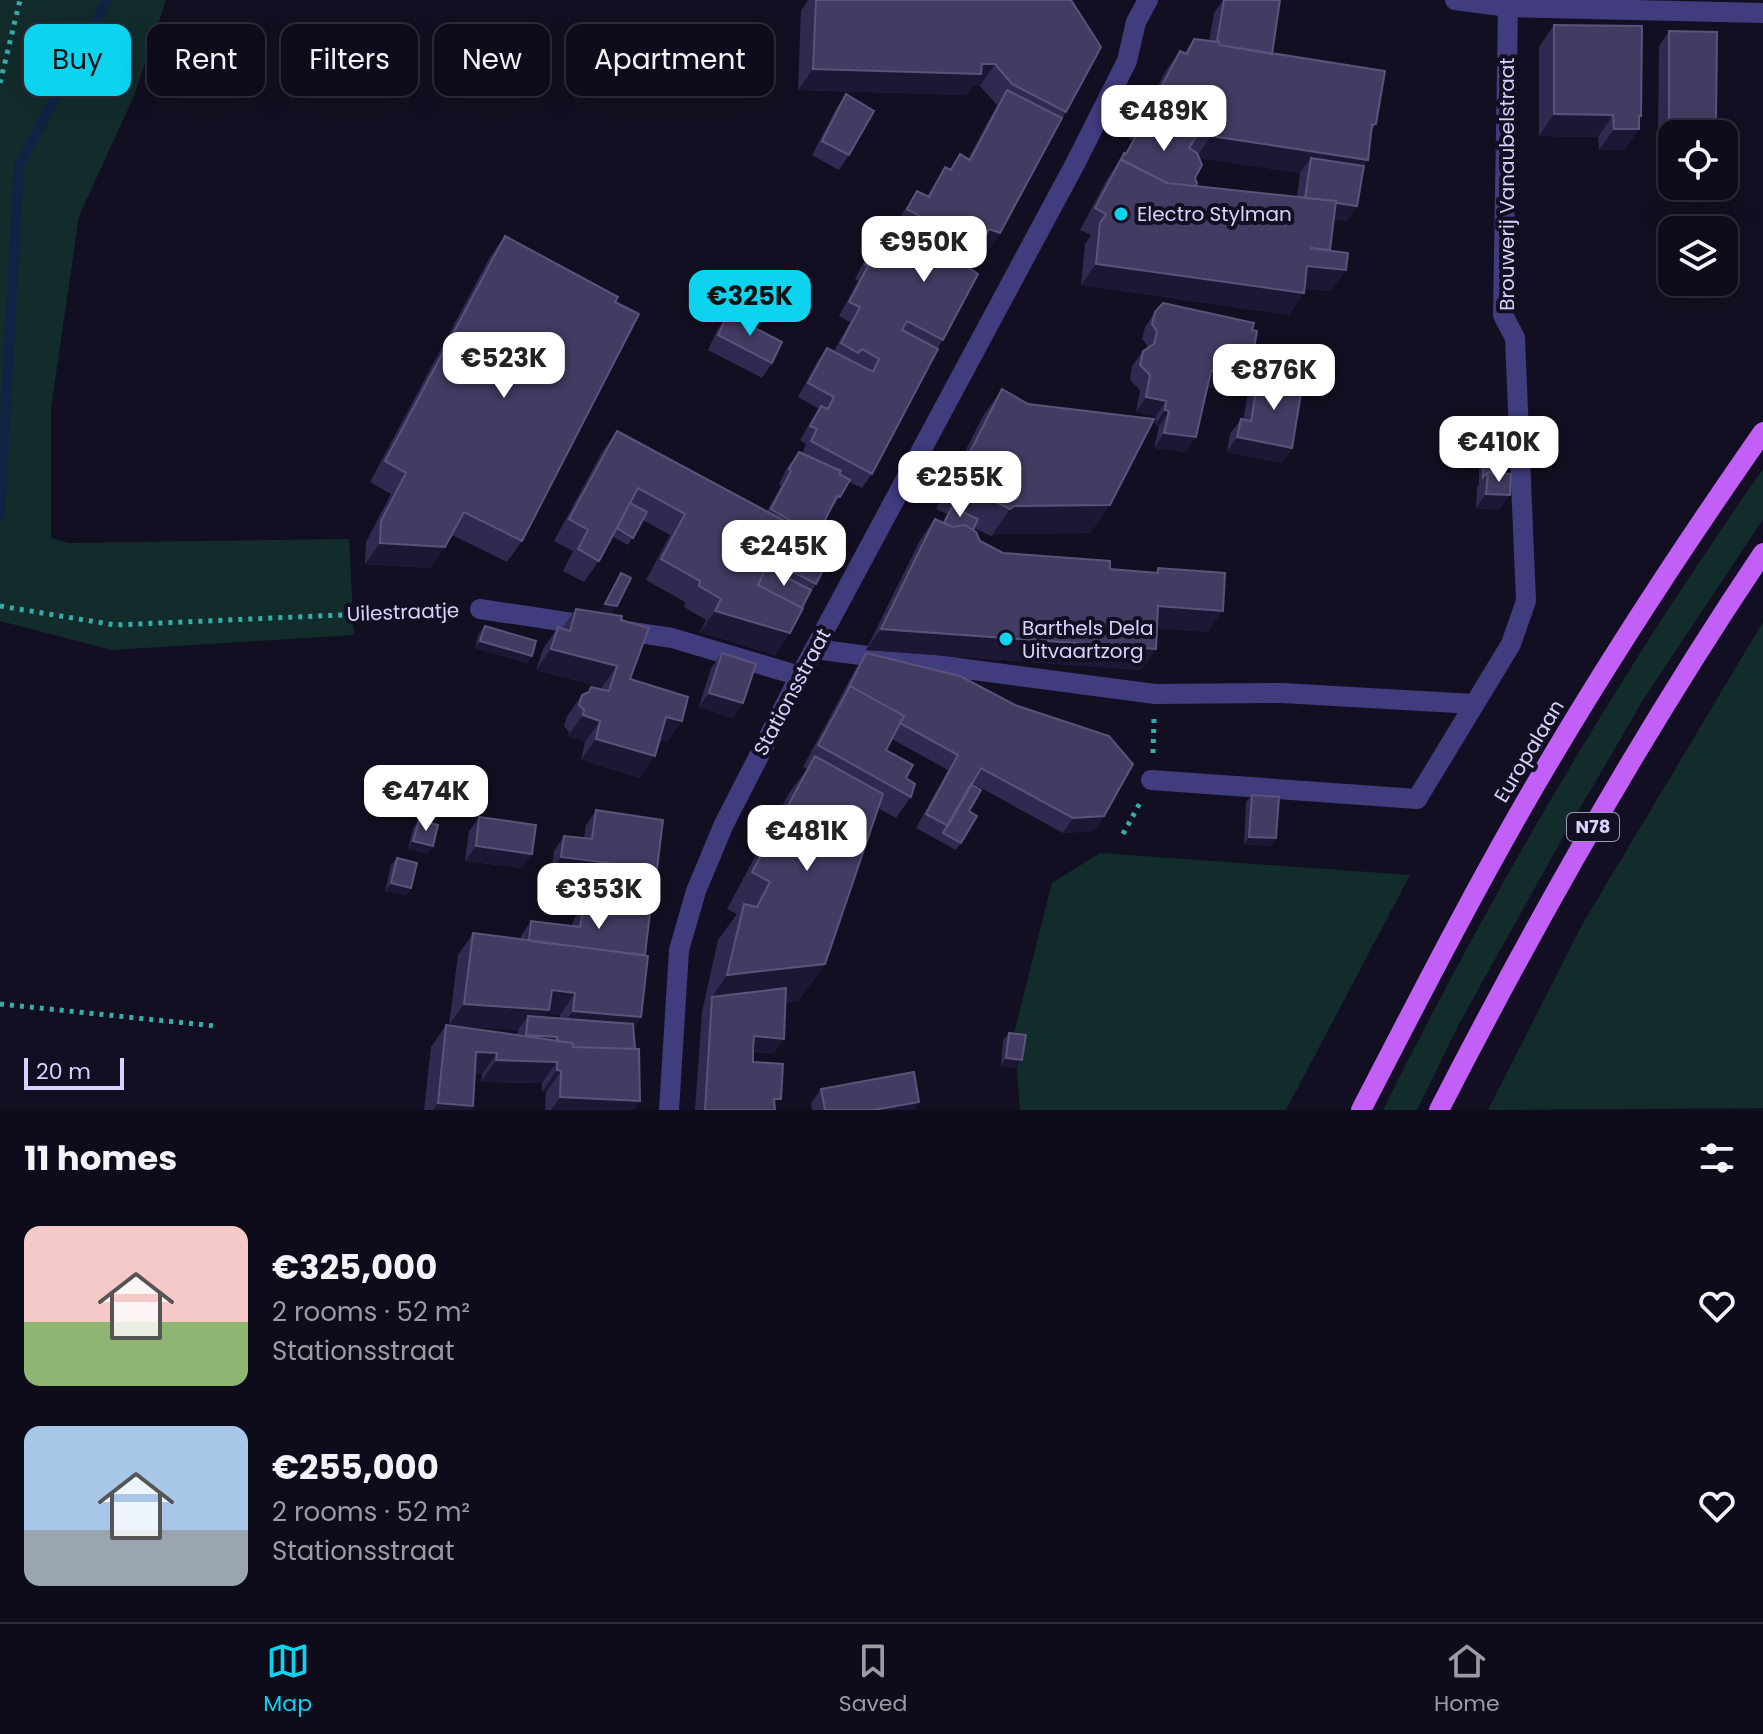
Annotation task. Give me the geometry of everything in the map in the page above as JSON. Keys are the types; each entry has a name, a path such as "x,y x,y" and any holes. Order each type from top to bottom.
{"main road":[{"name":"Europalaan","path":"1361,1110 1446,944 1534,787 1694,530 1763,432"},
{"name":"N78","path":"1439,1110 1524,948 1609,798 1672,692 1763,553"}],"street":[{"name":"Stationsstraat","path":"669,1110 679,950 696,891 724,824 1081,152 1127,61 1136,22 1148,0"},
{"path":"1455,0 1508,7 1763,13"},
{"name":"Brouwerij Vanaubelstraat","path":"1151,780 1417,799 1511,644 1526,601 1515,338 1503,315 1508,7"},
{"name":"Uilestraatje","path":"480,609 672,638 800,676"},
{"path":"815,649 1155,694 1282,693 1474,704"}],"path":[{"path":"0,83 20,0"},
{"name":"Uilestraatje","path":"0,606 115,625 480,609"},
{"path":"0,1004 215,1026"}],"green space":[{"path":"0,0 166,0 158,24 147,24 147,57 134,96 79,216 51,408 51,538 69,543 349,539 354,635 112,650 0,621"},
{"path":"1763,469 1763,519 1643,700 1460,1022 1417,1110 1383,1110 1469,944 1561,782 1659,624"},
{"path":"1763,622 1763,1108 1488,1110 1582,925"},
{"path":"1100,853 1410,875 1286,1110 1020,1110 1014,1033 1052,883"}],"building":[{"path":"816,0 1071,0 1101,47 1066,112 1012,84 995,64 982,64 981,74 813,69"},
{"path":"1224,0 1280,0 1272,54 1220,45 1217,41"},
{"path":"1554,25 1642,26 1639,129 1614,129 1613,115 1554,114"},
{"path":"1669,31 1717,32 1716,120 1669,120"},
{"path":"1194,39 1385,71 1376,124 1372,125 1368,160 1211,136 1152,105 1180,51 1187,54"},
{"path":"1007,90 1062,118 1000,233 989,229 969,268 978,274 943,340 907,321 902,330 938,349 872,474 811,441 817,429 810,426 821,406 828,409 834,397 808,383 827,348 873,372 879,359 862,349 858,353 841,343 860,307 849,302 868,266 865,265 875,244 899,257 923,218 907,209 917,191 929,197 945,167 951,170 960,154 970,160"},
{"path":"846,94 874,111 849,155 822,141"},
{"path":"1150,114 1196,137 1189,148 1197,153 1202,165 1195,178 1196,186 1167,183 1121,160 1142,126 1144,117"},
{"path":"1311,158 1364,166 1357,206 1305,198"},
{"path":"1121,159 1167,183 1336,201 1330,250 1310,248 1348,253 1346,270 1307,266 1304,293 1096,264 1100,223 1106,214 1095,208"},
{"path":"505,236 618,297 615,302 639,314 522,541 464,512 445,547 380,543 381,521 406,473 385,461"},
{"path":"1163,303 1254,323 1252,330 1257,331 1247,364 1236,376 1211,371 1196,437 1164,433 1169,411 1165,410 1166,401 1146,397 1150,375 1140,365 1143,351 1154,344 1157,331 1152,324 1155,312"},
{"path":"728,314 782,342 772,363 718,335"},
{"path":"1259,374 1303,381 1292,448 1237,437 1241,419 1251,421"},
{"path":"1002,389 1028,404 1154,419 1110,505 1014,506 1010,509 955,482"},
{"path":"617,431 835,548 816,584 734,540 729,546 765,570 758,585 803,608 790,633 715,611 721,599 699,586 700,581 661,559 685,514 638,488 599,561 578,549 588,530 569,519"},
{"path":"1484,434 1503,435 1503,473 1488,472 1483,477"},
{"path":"799,452 841,471 839,474 850,480 840,497 837,496 816,538 771,509"},
{"path":"1488,472 1511,474 1510,495 1486,494"},
{"path":"630,503 647,512 633,538 617,528"},
{"path":"952,507 978,519 973,530 965,525 952,527 944,523"},
{"path":"935,519 952,527 965,525 976,532 980,541 1003,553 1110,561 1110,569 1158,573 1158,568 1225,573 1223,611 1158,606 1156,649 881,629"},
{"path":"766,567 811,590 802,608 758,585"},
{"path":"621,573 631,578 617,606 605,604"},
{"path":"576,609 622,616 621,620 649,628 630,679 688,697 682,721 666,717 655,756 596,739 600,721 583,715 584,710 579,705 582,695 589,692 591,687 609,691 617,666 551,649 558,627 570,631"},
{"path":"485,626 536,641 532,656 480,641"},
{"path":"722,653 756,664 743,703 709,693"},
{"path":"866,653 960,676 1015,705 1109,736 1133,764 1104,816 1073,818 981,768 948,826 926,814 958,755 900,723 904,716 850,686 846,693"},
{"path":"850,686 904,716 886,750 913,765 906,778 915,784 911,797 818,745"},
{"path":"815,756 883,794 825,964 727,975 744,904 757,907 770,882 752,872"},
{"path":"971,784 981,790 969,811 977,816 961,843 943,833"},
{"path":"1252,795 1279,797 1276,838 1249,837"},
{"path":"596,810 663,820 657,869 561,857 564,836 592,839"},
{"path":"479,817 536,825 532,854 476,846"},
{"path":"419,820 438,825 433,846 413,841"},
{"path":"397,858 417,863 411,888 391,883"},
{"path":"584,904 650,913 645,955 529,941 531,921 580,927"},
{"path":"473,933 648,956 641,1017 573,1011 575,993 552,990 549,1010 464,1004"},
{"path":"786,988 784,1039 754,1036 753,1062 783,1064 781,1099 774,1099 775,1110 705,1110 712,997"},
{"path":"528,1016 633,1024 635,1049 573,1047 573,1043 557,1041 557,1037 526,1035"},
{"path":"446,1025 573,1043 573,1047 639,1049 640,1101 560,1097 561,1071 557,1070 557,1062 496,1060 497,1053 476,1052 473,1106 438,1103"},
{"path":"1009,1033 1026,1035 1022,1060 1006,1058"},
{"path":"914,1072 919,1102 874,1110 825,1110 821,1089"}],"waterway":[{"path":"0,515 19,165 107,0"}],"place":[{"name":"Electro Stylman","path":"1121,214"},
{"name":"Barthels Dela Uitvaartzorg","path":"1006,639"}]}
